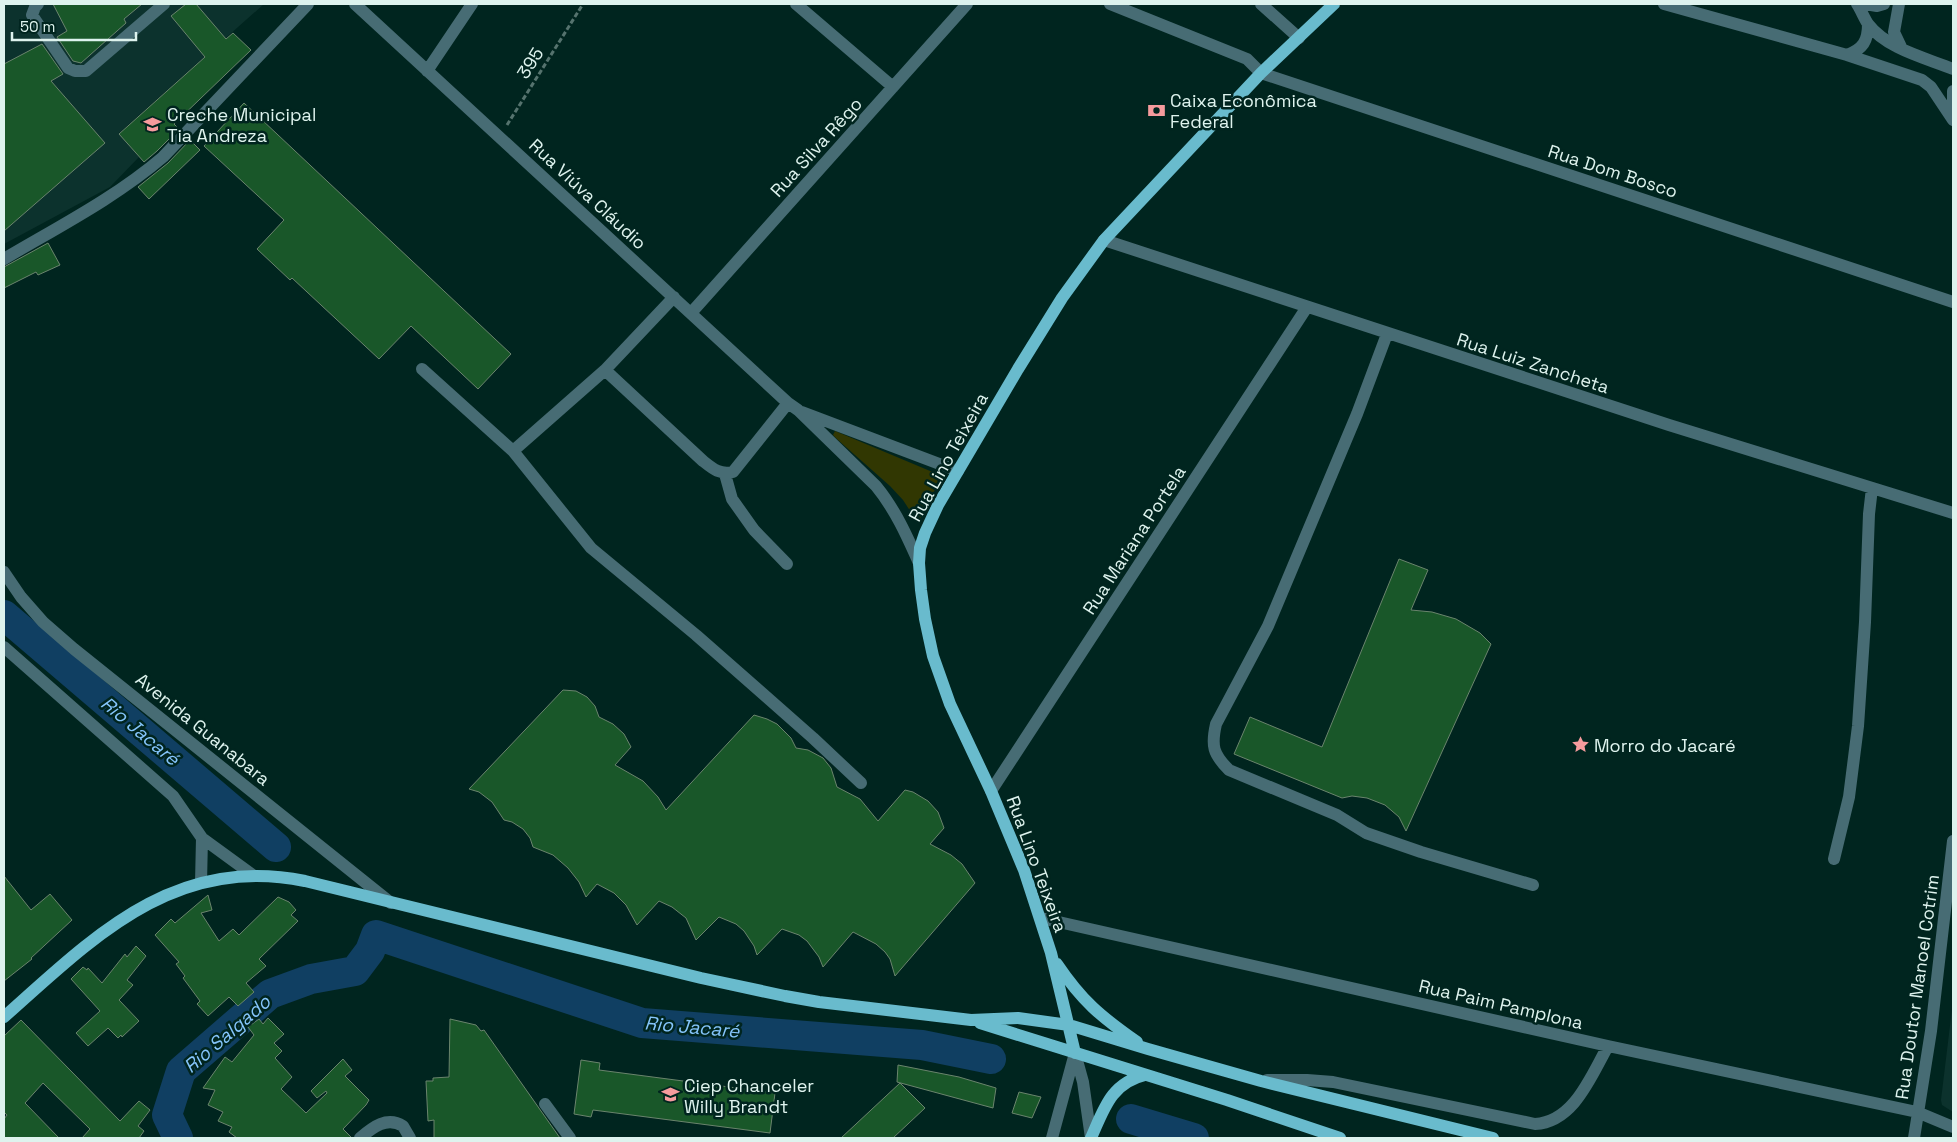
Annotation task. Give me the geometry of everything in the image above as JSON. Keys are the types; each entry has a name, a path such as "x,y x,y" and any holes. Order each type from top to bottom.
{"main road":[{"name":"Rua Lino Teixeira","path":"1075,1053 1041,918 1014,844 953,711 941,680 925,619 919,563 920,548 925,533 958,471 1062,298 1104,240 1261,73 1334,4"},
{"path":"4,1017 54,972 106,930 156,898 201,883 254,876 280,877 305,880 753,990 819,1002 971,1020 1018,1018 1069,1025 1148,1050 1493,1138"},
{"path":"1051,953 1071,984 1096,1012 1148,1050"},
{"path":"971,1020 1340,1138"},
{"path":"1091,1138 1113,1094 1121,1085 1133,1078 1145,1075"}],"street":[{"path":"38,4 35,6 32,15 68,68 86,71 164,4"},
{"path":"4,259 140,177 163,157 308,4"},
{"name":"Rua Viúva Cláudio","path":"356,4 426,71 500,136 793,407 884,496 902,526 919,563"},
{"path":"426,71 472,4"},
{"path":"796,4 893,87"},
{"name":"Rua Silva Rêgo","path":"691,313 967,4"},
{"path":"1110,4 1247,59 1261,73"},
{"path":"1261,4 1299,38"},
{"path":"1664,4 1847,55 1922,80 1932,87 1953,120"},
{"path":"1857,4 1868,24 1883,39 1953,70"},
{"path":"1865,4 1876,6 1884,4"},
{"path":"1899,4 1894,32 1902,49"},
{"path":"1847,55 1863,46 1868,36 1868,24"},
{"name":"Rua Dom Bosco","path":"1261,73 1953,302"},
{"path":"1953,91 1953,114"},
{"name":"Rua Luiz Zancheta","path":"1104,240 1669,425 1953,513"},
{"path":"514,451 605,370 674,297"},
{"name":"Rua Mariana Portela","path":"991,791 1307,307"},
{"path":"1387,334 1353,423 1268,626 1216,724 1212,741 1217,758 1229,770 1337,815 1366,833 1421,852 1533,885"},
{"path":"422,370 514,451 591,548 696,635 862,783"},
{"path":"605,370 703,461 716,471 725,474 733,472 793,407 958,471"},
{"path":"725,474 732,499 754,530 787,564"},
{"path":"1834,859 1849,797 1858,726 1872,488"},
{"name":"Avenida Guanabara","path":"4,572 27,604 43,622 386,901"},
{"path":"4,647 172,796 202,838 254,876"},
{"path":"201,883 202,838"},
{"name":"Rua Doutor Manoel Cotrim","path":"1914,1138 1931,1031 1953,841"},
{"name":"Rua Paim Pamplona","path":"1041,918 1608,1046 1918,1112 1953,1127"},
{"path":"1261,1080 1333,1082 1535,1124 1546,1124 1564,1113 1580,1095 1608,1046"},
{"path":"1075,1053 1083,1082 1091,1138"},
{"path":"1052,1138 1075,1053"},
{"path":"545,1104 570,1138"},
{"path":"360,1138 378,1124 390,1121 398,1123 408,1132 410,1138"}],"path":[{"name":"395","path":"500,136 583,4"}],"shaded area":[{"path":"4,4 264,4 119,133 139,157 110,187 4,244"},
{"path":"1953,1001 1953,1112 1942,1105 1941,1100"}],"green space":[{"path":"835,431 942,476 918,523 903,500 833,435"}],"building":[{"path":"53,4 142,4 124,19 126,23 81,63 73,61 57,37 67,31"},
{"path":"186,4 196,4 226,39 233,33 251,50 174,124 179,129 144,162 119,134 205,57 171,16"},
{"path":"42,44 63,74 51,81 105,143 4,231 4,64"},
{"path":"244,103 511,354 478,389 411,326 379,359 292,278 290,280 257,249 284,220 204,146"},
{"path":"190,140 200,150 149,199 138,187 168,163"},
{"path":"48,243 60,265 38,275 36,272 4,288 4,267"},
{"path":"1399,559 1428,570 1411,610 1432,612 1456,619 1480,633 1491,644 1406,831 1399,817 1385,805 1367,798 1352,796 1342,798 1234,754 1250,717 1322,747"},
{"path":"563,690 576,691 587,697 595,706 599,717 613,724 624,734 631,747 615,765 643,781 658,797 666,810 754,715 777,724 791,738 796,748 808,750 823,758 831,768 837,787 860,799 878,821 905,790 913,792 928,801 938,812 944,828 930,844 951,855 962,864 975,883 895,976 890,959 885,952 876,944 853,932 823,967 819,957 807,941 799,935 782,929 757,955 754,946 744,931 736,924 719,917 696,940 686,918 672,907 659,901 637,925 626,905 614,893 597,884 586,897 579,882 568,868 553,855 533,847 530,838 523,829 512,822 504,820 492,802 479,792 469,789"},
{"path":"4,876 31,910 50,894 72,920 32,959 4,981"},
{"path":"208,895 212,910 201,913 219,941 233,929 239,935 278,897 289,902 296,910 291,915 298,921 259,959 266,966 246,983 254,992 238,1006 229,997 208,1016 197,1004 200,1001 183,978 185,976 176,964 179,962 155,935 171,919 175,923"},
{"path":"136,946 146,956 127,980 133,985 119,1000 139,1021 122,1037 121,1035 118,1038 108,1028 88,1046 76,1033 100,1011 71,979 83,967 87,970 88,968 102,983 125,954 127,957"},
{"path":"268,1018 284,1034 274,1043 282,1051 275,1058 292,1077 281,1089 306,1113 327,1093 326,1091 317,1098 311,1091 343,1059 352,1070 345,1076 369,1100 343,1129 352,1138 237,1138 229,1132 232,1127 218,1121 223,1112 208,1105 215,1090 203,1088 225,1057 232,1062 254,1035 248,1027 259,1019 263,1024"},
{"path":"450,1019 476,1025 481,1031 484,1030 560,1138 434,1138 434,1120 428,1121 426,1081 433,1081 433,1078 449,1077"},
{"path":"21,1020 120,1121 139,1101 150,1110 138,1126 144,1131 139,1138 82,1138 90,1129 43,1083 25,1103 59,1138 4,1138 4,1119 7,1115 4,1112 4,1036"},
{"path":"581,1060 600,1063 599,1070 775,1093 770,1133 593,1110 591,1117 574,1114"},
{"path":"898,1065 959,1077 996,1088 993,1108 897,1082"},
{"path":"900,1083 925,1108 893,1138 841,1138"},
{"path":"1019,1092 1041,1097 1032,1118 1012,1113"}],"waterway":[{"name":"Rio Jacaré","path":"4,615 276,847"},
{"name":"Rio Jacaré","path":"178,1138 167,1115 181,1071 270,994 311,979 355,971 370,951 376,935 642,1023 922,1045 991,1059"},
{"name":"Rio Jacaré","path":"1131,1119 1194,1138"}],"place":[{"name":"Caixa Econômica Federal","path":"1156,110"},
{"name":"Creche Municipal Tia Andreza","path":"153,124"},
{"name":"Morro do Jacaré","path":"1580,745"},
{"name":"Ciep Chanceler Willy Brandt","path":"670,1095"}],"water label":[{"name":"Rio Salgado","path":"227,1034"}]}
